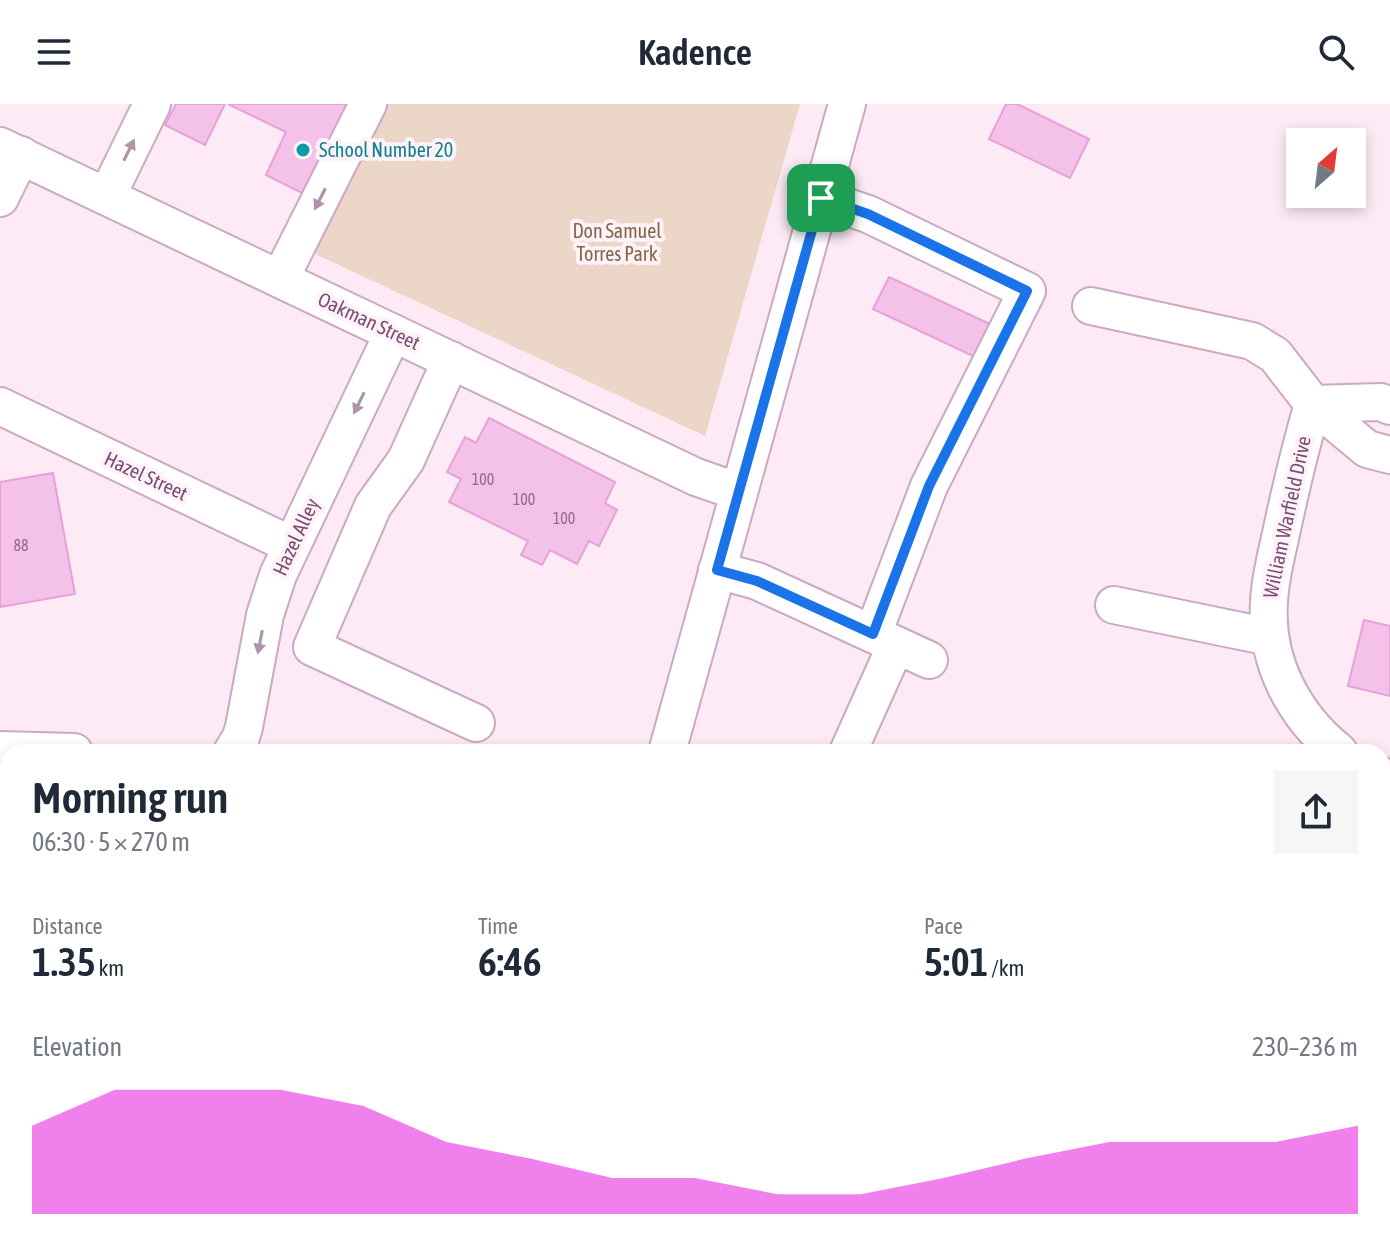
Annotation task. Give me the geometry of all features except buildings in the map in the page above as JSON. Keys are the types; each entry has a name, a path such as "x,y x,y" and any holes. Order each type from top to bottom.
{"street":[{"path":"107,196 152,104"},
{"path":"280,279 368,104"},
{"path":"669,744 847,104"},
{"path":"0,198 10,150"},
{"name":"Oakman Street","path":"10,150 696,477 739,492"},
{"path":"821,198 868,214 1027,291 929,486 885,640 851,744"},
{"path":"1091,306 1252,341 1275,355 1313,404 1367,449 1390,455"},
{"name":"Hazel Alley","path":"237,744 244,727 271,595 291,545 393,333"},
{"path":"451,360 406,460 373,506 312,647 476,723"},
{"path":"1313,404 1381,402 1390,406"},
{"name":"William Warfield Drive","path":"1313,404 1292,480 1270,586 1270,637 1279,671 1294,703 1330,744"},
{"name":"Hazel Street","path":"0,406 291,545"},
{"path":"717,570 757,581 929,660"},
{"path":"1114,605 1270,637"}],"green space":[{"name":"Don Samuel Torres Park","path":"388,104 800,104 705,436 313,253"}],"place":[{"name":"School Number 20","path":"303,150"}],"route":[{"path":"821,198 868,214 1027,291 929,486 873,634 757,581 717,570 821,198"}]}
